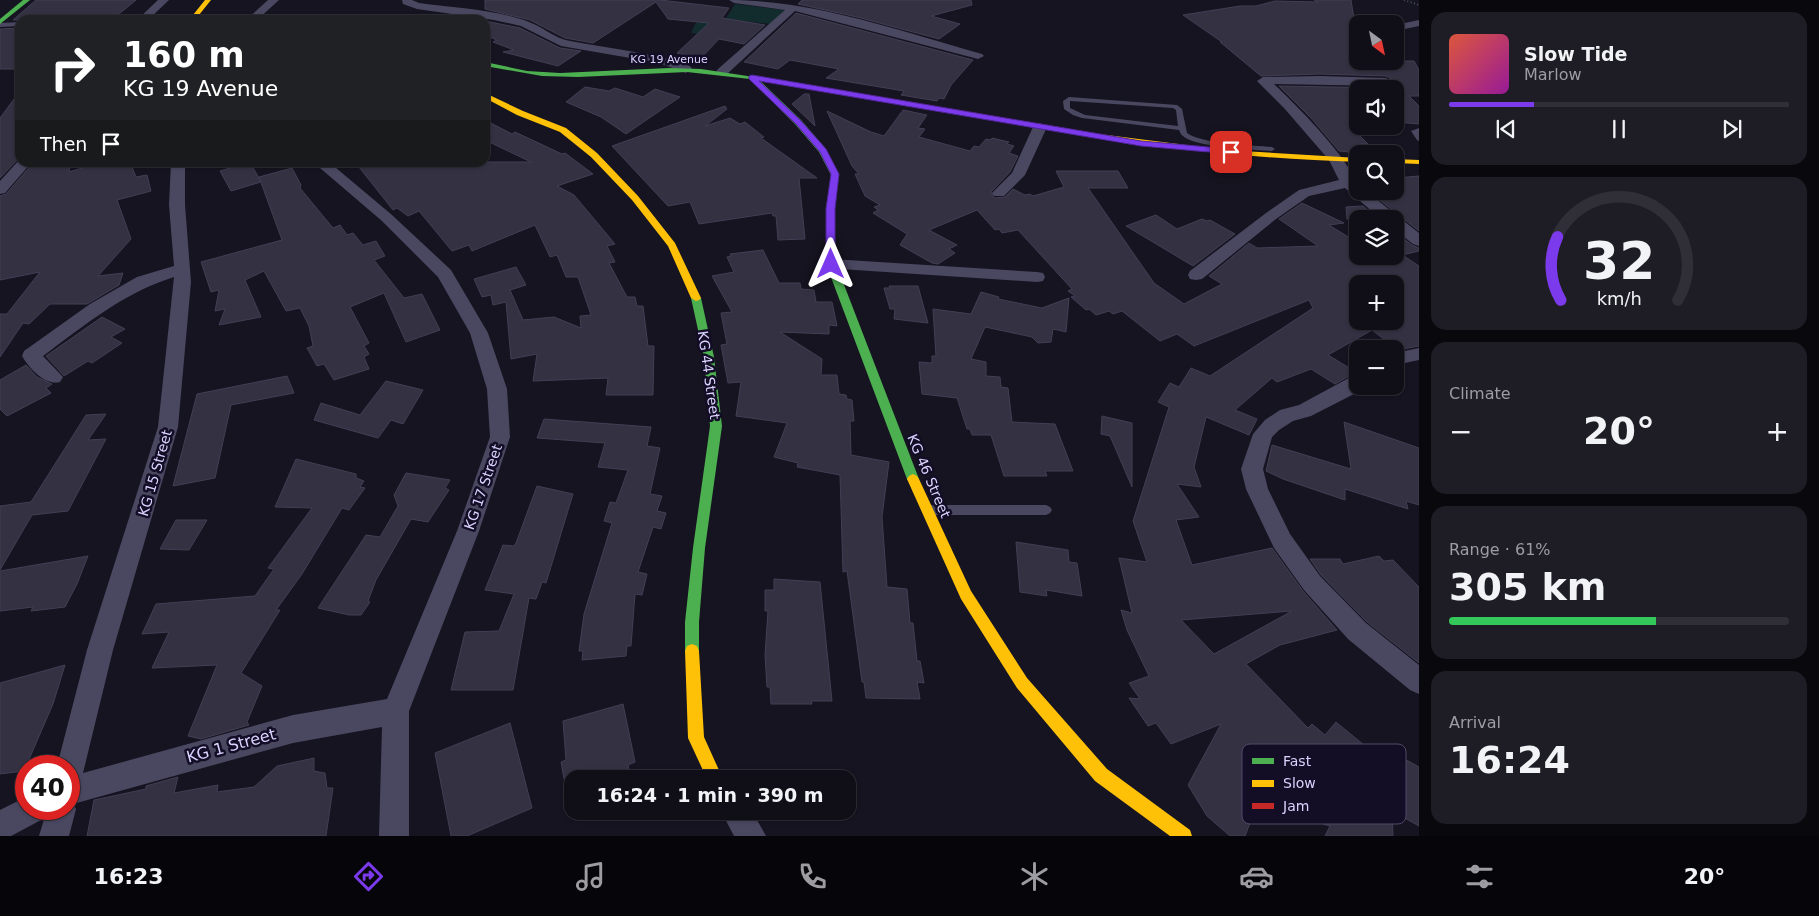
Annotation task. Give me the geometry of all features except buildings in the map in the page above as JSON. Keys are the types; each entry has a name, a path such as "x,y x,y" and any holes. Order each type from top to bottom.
{"street":[{"path":"0,24 27,0"},
{"path":"148,15 164,0"},
{"path":"196,15 208,0"},
{"path":"257,15 274,0"},
{"path":"407,0 407,2 417,6 480,15"},
{"path":"734,0 793,8 978,56"},
{"path":"722,72 793,8"},
{"path":"490,16 524,24 565,44 662,60 686,69"},
{"path":"1404,26 1419,23"},
{"name":"KG 19 Avenue","path":"490,66 500,69 539,74 565,75 686,69 722,72 1141,143 1304,158 1349,160"},
{"name":"KG 46 Street","path":"752,77 798,122 823,151 835,174 830,209 831,264 847,302 905,460 966,595 1022,683 1100,775 1184,836"},
{"path":"1349,81 1263,81 1289,105 1336,159 1348,183 1380,210"},
{"name":"KG 44 Street","path":"490,98 520,113 563,130 594,155 635,198 672,245 694,294 709,357 716,426 692,622 692,682 696,738 711,770"},
{"path":"999,193 1018,175 1040,127"},
{"path":"1404,161 1419,162"},
{"path":"0,190 21,167"},
{"name":"KG 15 Street","path":"74,755 100,650 140,527 168,427 183,282 177,205 178,167"},
{"name":"KG 17 Street","path":"326,167 387,218 445,274 479,333 497,389 500,437 468,531 396,711 394,836"},
{"path":"1196,275 1231,246 1304,193 1327,186 1348,183"},
{"path":"1404,229 1419,240"},
{"path":"831,264 1037,277"},
{"path":"53,377 31,356 96,308 143,281 182,269"},
{"path":"1404,357 1419,354"},
{"path":"1349,386 1304,411 1287,415 1272,426 1263,434 1252,469 1257,489 1282,541 1312,583 1357,631 1419,681"},
{"name":"KG 1 Street","path":"80,788 293,729 396,711"},
{"path":"0,826 15,818"},
{"path":"54,836 58,820"},
{"path":"741,820 751,836"}],"lane":[{"path":"0,24 15,24"},
{"path":"1182,128 1084,117 1074,114 1067,109 1066,101 1069,99 1175,106 1179,109 1182,128 1186,136 1198,140 1273,149 1289,152 1304,158"},
{"path":"1419,130 1414,131 1419,139"},
{"path":"926,510 1046,510"}],"path":[{"path":"1404,0 1419,5"}],"green space":[{"path":"735,4 785,10 771,24 742,21 725,37 691,33 695,24 704,16 726,18"}],"traffic: fast":[{"path":"0,22 27,0"},
{"path":"490,65 527,73 560,75 687,70 715,72 798,85"},
{"path":"752,77 798,122 823,151 835,175 830,209 831,264 913,479"},
{"path":"692,651 692,622 699,548 716,426 709,357 696,298"}],"traffic: slow":[{"path":"196,15 208,0"},
{"path":"490,98 520,113 563,130 594,155 635,198 672,245 696,298"},
{"path":"1094,135 1226,152 1349,160"},
{"path":"1404,161 1419,162"},
{"path":"913,479 966,595 1022,683 1101,775 1184,836"},
{"path":"692,651 696,738 711,770"}],"traffic: jam":[{"path":"798,85 1094,135"}],"route":[{"path":"831,264 830,209 835,174 823,151 798,122 752,77 1141,143 1231,152"}]}
